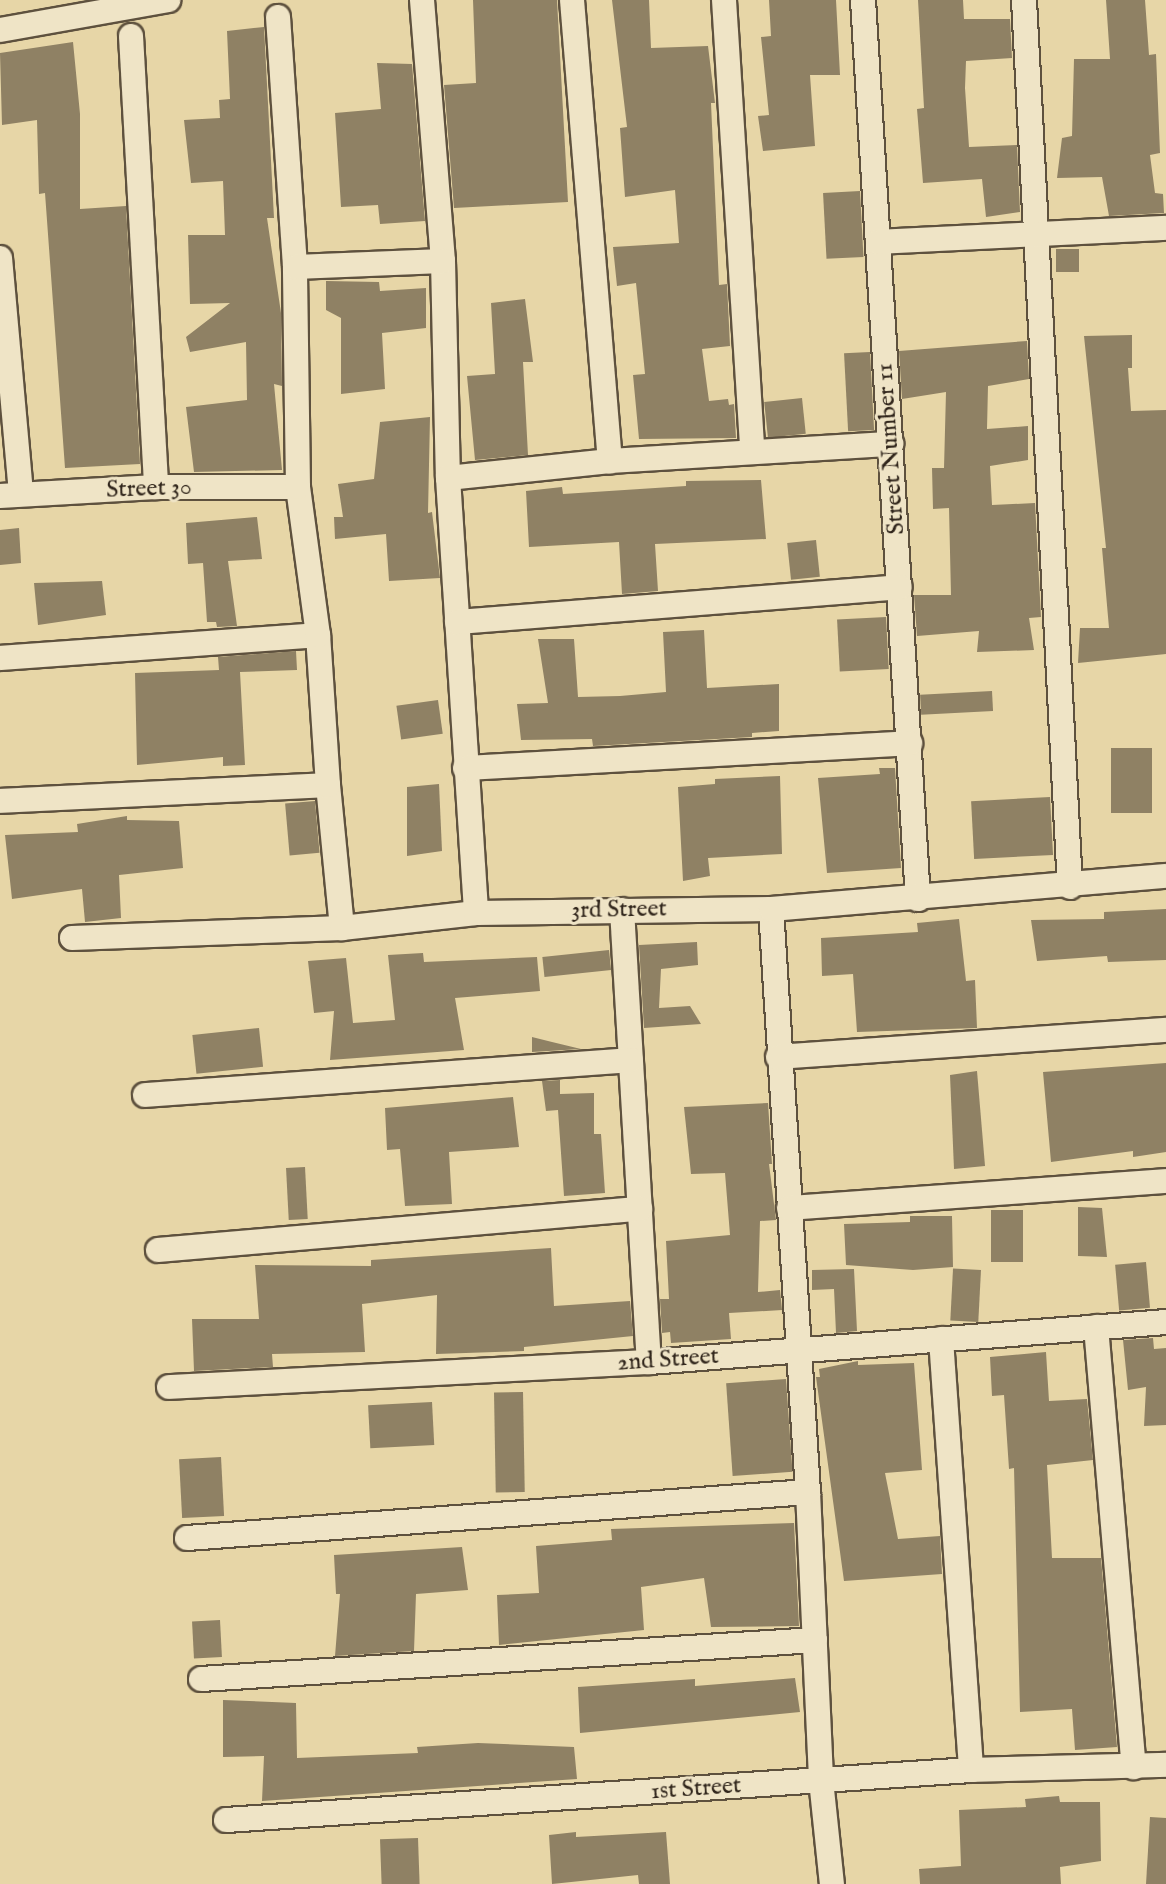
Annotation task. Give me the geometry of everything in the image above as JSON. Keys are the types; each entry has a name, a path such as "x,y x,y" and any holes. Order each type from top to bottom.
{"street":[{"path":"0,30 103,5 168,0"},
{"path":"422,0 443,261 448,478 476,913"},
{"path":"572,0 610,461"},
{"path":"724,0 752,451"},
{"name":"Street Number 11","path":"863,0 911,743 918,899"},
{"path":"1024,0 1070,887"},
{"path":"278,17 295,267 298,487 318,635 328,785 342,928"},
{"path":"131,36 156,487"},
{"path":"878,242 1166,228"},
{"path":"0,258 10,495"},
{"path":"295,267 443,261"},
{"path":"448,478 610,461 891,444"},
{"name":"Street 30","path":"10,495 156,487 298,487"},
{"path":"457,622 900,587"},
{"path":"0,658 318,635"},
{"path":"465,768 911,743"},
{"path":"0,801 328,785"},
{"name":"3rd Street","path":"72,939 342,928 476,913 771,909 1070,887 1166,876"},
{"path":"771,909 778,1057 808,1492 821,1780 832,1884"},
{"path":"622,910 649,1362"},
{"path":"778,1057 1166,1030"},
{"path":"145,1095 631,1060"},
{"path":"789,1208 1166,1181"},
{"path":"158,1250 640,1209"},
{"name":"2nd Street","path":"169,1387 649,1362 1166,1322"},
{"path":"1097,1327 1134,1767"},
{"path":"941,1339 971,1770"},
{"path":"187,1538 808,1492"},
{"path":"201,1679 815,1640"},
{"name":"1st Street","path":"226,1820 971,1770 1166,1765"}],"building":[{"path":"473,0 557,0 568,202 454,208 444,85 476,83"},
{"path":"612,0 649,0 651,48 708,46 715,103 711,103 719,285 727,284 730,346 702,349 709,401 728,399 729,405 734,404 736,438 639,439 633,375 645,374 636,283 617,286 613,247 679,243 675,190 625,197 620,128 627,127"},
{"path":"769,0 836,0 840,75 810,75 815,146 763,151 758,116 769,115 761,37 771,36"},
{"path":"918,0 963,0 964,19 1010,19 1012,58 966,61 965,88 969,147 1017,145 1020,212 986,217 982,179 923,183 917,109 924,108"},
{"path":"1106,0 1145,0 1149,55 1156,54 1160,153 1150,155 1155,193 1163,194 1164,213 1109,216 1102,177 1057,178 1062,138 1072,136 1074,59 1110,59"},
{"path":"264,27 274,218 267,218 281,313 282,386 274,384 282,470 194,472 186,407 247,400 246,342 190,352 186,337 230,303 190,304 188,235 225,235 223,181 191,183 184,120 220,118 219,100 230,99 227,31"},
{"path":"73,42 80,114 80,209 126,206 140,464 65,468 45,193 39,194 37,120 2,125 0,53"},
{"path":"377,63 412,64 425,221 380,224 378,205 341,207 335,113 381,109"},
{"path":"860,191 863,257 827,259 823,193"},
{"path":"1056,249 1079,249 1079,272 1056,272"},
{"path":"326,281 379,282 380,291 426,288 426,328 382,333 385,389 341,394 341,318 326,310"},
{"path":"525,299 533,362 523,362 528,455 475,460 467,376 495,374 491,303"},
{"path":"1132,335 1132,368 1128,368 1131,411 1166,410 1166,654 1078,663 1080,628 1109,628 1102,548 1106,548 1084,336"},
{"path":"1027,341 1029,379 988,386 987,429 1028,426 1028,460 990,466 992,505 1035,503 1041,617 1029,618 1034,650 977,652 979,631 917,636 914,595 951,595 949,508 933,509 932,468 944,468 946,392 902,399 899,351"},
{"path":"870,352 874,430 848,431 844,353"},
{"path":"802,398 806,434 768,438 764,402"},
{"path":"430,417 428,513 432,512 440,578 389,581 386,534 335,539 334,517 343,517 338,484 374,479 380,422"},
{"path":"761,480 766,539 655,544 658,591 622,594 619,542 529,547 526,491 562,487 563,494 686,486 686,481"},
{"path":"257,517 262,559 228,561 237,626 217,627 216,622 207,622 203,563 188,564 186,523"},
{"path":"19,528 21,563 0,565 0,530"},
{"path":"816,540 820,577 791,580 787,543"},
{"path":"102,581 106,615 38,625 34,583"},
{"path":"886,617 889,669 840,671 837,620"},
{"path":"704,630 707,688 779,684 779,731 752,733 752,737 593,746 592,739 521,740 517,704 548,703 538,639 574,639 578,697 620,696 666,692 663,632"},
{"path":"296,651 297,670 240,672 245,765 223,766 223,757 137,765 135,673 219,670 218,657"},
{"path":"992,691 993,711 921,715 920,695"},
{"path":"438,700 443,734 401,740 396,706"},
{"path":"1111,748 1152,748 1152,813 1111,813"},
{"path":"879,768 895,768 901,868 827,873 818,778 880,774"},
{"path":"780,776 782,854 708,858 710,876 683,881 678,787 715,784 715,779"},
{"path":"439,784 442,851 407,856 407,787"},
{"path":"1050,797 1053,855 974,859 971,801"},
{"path":"315,801 320,853 290,855 285,804"},
{"path":"127,816 127,820 179,821 183,868 119,875 121,918 85,922 82,889 12,899 5,835 78,832 77,824"},
{"path":"1166,909 1166,960 1108,962 1107,956 1037,961 1031,920 1104,919 1104,912"},
{"path":"959,919 966,981 975,980 977,1028 857,1032 853,974 822,976 821,938 918,932 917,923"},
{"path":"697,942 698,965 661,969 659,1008 690,1006 701,1024 644,1028 639,945"},
{"path":"609,950 611,970 544,977 542,957"},
{"path":"423,953 424,962 537,957 540,991 455,998 464,1050 330,1060 334,1011 314,1013 308,961 346,958 353,1023 395,1020 388,955"},
{"path":"259,1028 263,1067 196,1074 192,1035"},
{"path":"532,1037 552,1042 581,1049 532,1052"},
{"path":"1166,1063 1166,1152 1133,1157 1133,1151 1051,1162 1043,1072"},
{"path":"977,1071 985,1166 954,1169 950,1075"},
{"path":"560,1080 560,1094 594,1093 594,1134 601,1134 605,1193 564,1196 558,1110 546,1111 542,1081"},
{"path":"513,1097 519,1147 449,1152 452,1204 405,1206 400,1149 387,1150 385,1108"},
{"path":"768,1103 772,1164 769,1164 776,1220 760,1221 758,1292 780,1290 782,1310 729,1313 731,1339 671,1343 670,1332 662,1333 660,1299 669,1299 666,1241 730,1235 725,1173 691,1174 684,1107"},
{"path":"305,1167 308,1219 289,1220 286,1168"},
{"path":"1078,1207 1102,1208 1107,1257 1078,1256"},
{"path":"991,1210 1023,1210 1023,1262 991,1262"},
{"path":"910,1216 952,1216 953,1267 913,1270 846,1265 844,1224 910,1222"},
{"path":"551,1248 554,1306 630,1301 633,1336 524,1347 524,1351 436,1354 437,1295 362,1304 365,1352 272,1354 273,1367 194,1371 192,1319 259,1319 255,1265 371,1266 371,1260"},
{"path":"1146,1262 1150,1308 1119,1311 1115,1265"},
{"path":"854,1269 857,1331 836,1333 834,1289 812,1290 812,1270"},
{"path":"953,1269 981,1270 978,1322 950,1320"},
{"path":"1153,1338 1154,1349 1166,1348 1166,1425 1144,1426 1146,1387 1128,1390 1123,1340"},
{"path":"1046,1352 1049,1401 1087,1399 1093,1460 1047,1465 1052,1558 1101,1558 1117,1747 1075,1750 1072,1709 1020,1712 1014,1468 1009,1469 1004,1395 992,1396 990,1357"},
{"path":"858,1361 858,1365 914,1363 922,1470 885,1473 898,1539 940,1536 942,1574 844,1581 816,1377 820,1377 819,1369"},
{"path":"786,1379 792,1472 733,1476 726,1383"},
{"path":"523,1392 525,1492 496,1492 494,1393"},
{"path":"432,1402 434,1445 370,1448 368,1405"},
{"path":"221,1457 224,1516 182,1518 179,1459"},
{"path":"794,1523 799,1626 711,1627 704,1578 641,1587 644,1630 499,1645 497,1595 539,1593 536,1546 612,1540 611,1529"},
{"path":"462,1547 468,1590 416,1594 414,1651 335,1656 340,1594 336,1594 334,1555"},
{"path":"220,1620 222,1657 194,1658 192,1621"},
{"path":"795,1678 800,1712 580,1733 578,1687 695,1679 695,1686"},
{"path":"223,1700 296,1703 297,1758 418,1753 417,1747 478,1743 574,1747 577,1779 262,1801 264,1756 223,1757"},
{"path":"1059,1796 1060,1802 1100,1802 1101,1861 1060,1867 1061,1884 920,1884 919,1869 961,1866 959,1810 1026,1807 1025,1799"},
{"path":"1150,1817 1166,1818 1166,1884 1146,1884"},
{"path":"576,1832 576,1837 666,1832 670,1884 639,1884 638,1875 552,1884 549,1835"},
{"path":"418,1838 420,1884 382,1884 380,1839"}]}
